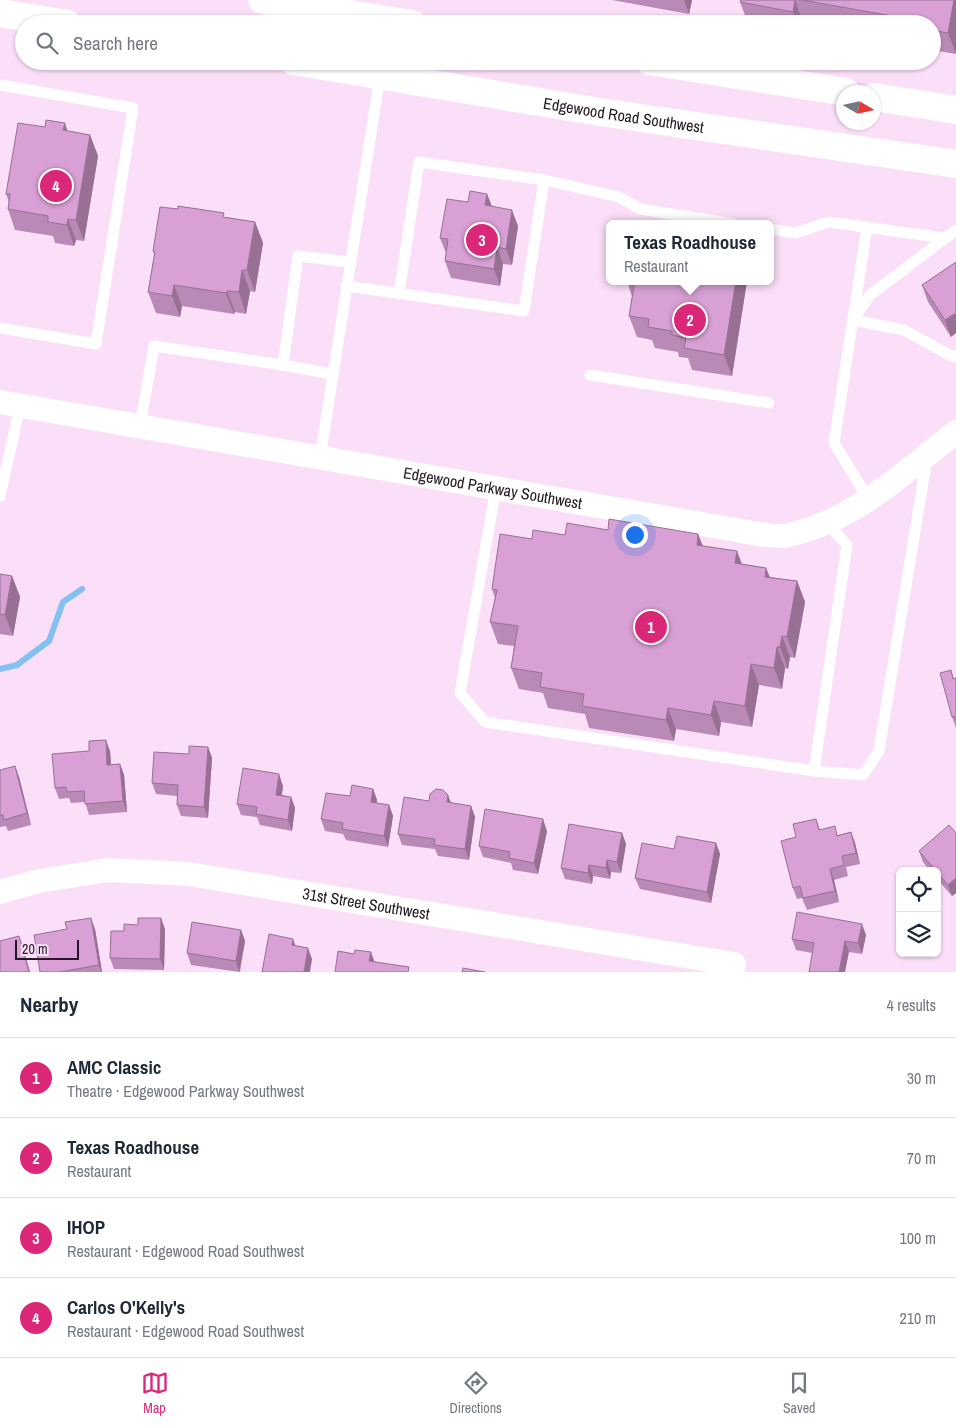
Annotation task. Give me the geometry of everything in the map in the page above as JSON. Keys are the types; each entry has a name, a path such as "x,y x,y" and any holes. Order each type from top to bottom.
{"main road":[{"path":"262,0 356,15"},
{"path":"0,13 15,15"},
{"name":"Edgewood Road Southwest","path":"345,70 600,112 956,164"},
{"path":"706,70 836,90"},
{"path":"881,98 956,110"}],"street":[{"name":"Edgewood Parkway Southwest","path":"10,404 742,531 782,536 827,523 869,500 956,432"},
{"name":"31st Street Southwest","path":"0,892 39,881 108,870 189,874 733,968"}],"lane":[{"path":"320,458 380,76"},
{"path":"0,85 133,108 96,344 0,328"},
{"path":"399,294 419,162 544,180 619,197 640,209 709,220"},
{"path":"346,286 524,311 544,180"},
{"path":"774,230 795,233 829,222 944,238"},
{"path":"867,227 834,443 869,500"},
{"path":"852,320 870,295 956,230"},
{"path":"283,365 298,256 350,262"},
{"path":"852,320 904,330 953,357 956,355"},
{"path":"140,426 154,346 332,374"},
{"path":"590,375 769,403"},
{"path":"0,496 10,404"},
{"path":"496,488 460,693 485,722 814,771 863,775 879,751 928,454"},
{"path":"814,771 847,545 827,523"}],"building":[{"path":"741,0 795,0 793,12 740,2"},
{"path":"802,0 954,0 948,33 941,32 941,15 887,15"},
{"path":"46,120 65,123 63,130 90,135 76,220 68,219 67,225 48,222 48,216 8,209 10,194 6,194 18,123 45,127"},
{"path":"470,191 487,194 485,205 512,210 506,249 497,247 494,269 445,261 448,239 440,238 447,199 468,202"},
{"path":"178,206 224,213 223,217 255,222 247,270 242,270 239,292 227,291 226,293 174,285 172,296 148,292 160,207 178,209"},
{"path":"956,262 956,313 945,320 922,285"},
{"path":"634,285 735,285 724,355 684,348 686,338 672,335 672,331 648,327 649,319 629,316"},
{"path":"609,519 698,534 697,545 737,551 735,563 766,568 765,577 797,581 787,637 782,636 780,647 777,647 774,668 751,664 745,706 714,701 711,715 668,708 666,720 582,706 584,694 540,687 542,673 511,668 518,626 490,622 497,590 492,589 500,534 532,539 533,530 565,535 567,523 608,530"},
{"path":"0,574 12,576 5,615 0,614"},
{"path":"951,670 953,679 956,678 956,716 952,717 940,673"},
{"path":"106,740 107,765 120,764 123,801 85,804 84,791 67,792 66,787 55,788 52,754 89,751 89,741"},
{"path":"189,746 208,747 204,807 177,805 178,785 152,783 154,752 189,754"},
{"path":"15,766 27,813 4,820 3,815 0,815 0,770"},
{"path":"243,768 279,774 276,795 291,797 288,820 256,814 257,807 237,804"},
{"path":"352,785 373,789 371,802 389,805 384,836 342,829 343,823 321,819 326,793 350,796"},
{"path":"436,789 443,790 448,795 447,802 471,806 465,849 434,845 435,839 398,834 404,797 429,801 430,794"},
{"path":"485,809 543,819 534,863 509,858 510,852 479,846"},
{"path":"816,819 819,830 835,826 837,836 851,832 856,853 842,856 844,865 830,869 835,891 803,898 800,886 793,888 781,841 796,837 793,824"},
{"path":"569,824 622,833 617,862 607,860 606,868 589,865 588,873 561,868"},
{"path":"949,825 956,833 956,878 948,885 941,877 941,867 933,867 919,851"},
{"path":"677,836 716,843 707,892 635,878 642,843 674,849"},
{"path":"797,912 862,924 858,943 845,941 839,972 809,972 814,943 792,939"},
{"path":"91,918 99,965 60,972 40,972 34,935 67,929 65,922"},
{"path":"138,918 161,918 160,959 110,958 111,931 124,931 124,924 138,925"},
{"path":"192,922 241,930 236,961 187,953"},
{"path":"269,934 293,939 292,945 308,948 304,972 262,972"},
{"path":"19,936 29,972 0,972 0,941"},
{"path":"355,950 371,952 369,961 409,967 408,972 335,972 338,951 354,954"},
{"path":"463,968 485,972 462,972"}],"waterway":[{"path":"0,669 17,665 49,641 63,602 82,589"}],"place":[{"name":"Carlos O'Kelly's","path":"56,186"},
{"name":"IHOP","path":"482,240"},
{"name":"Texas Roadhouse","path":"690,320"},
{"name":"AMC Classic","path":"651,627"}]}
